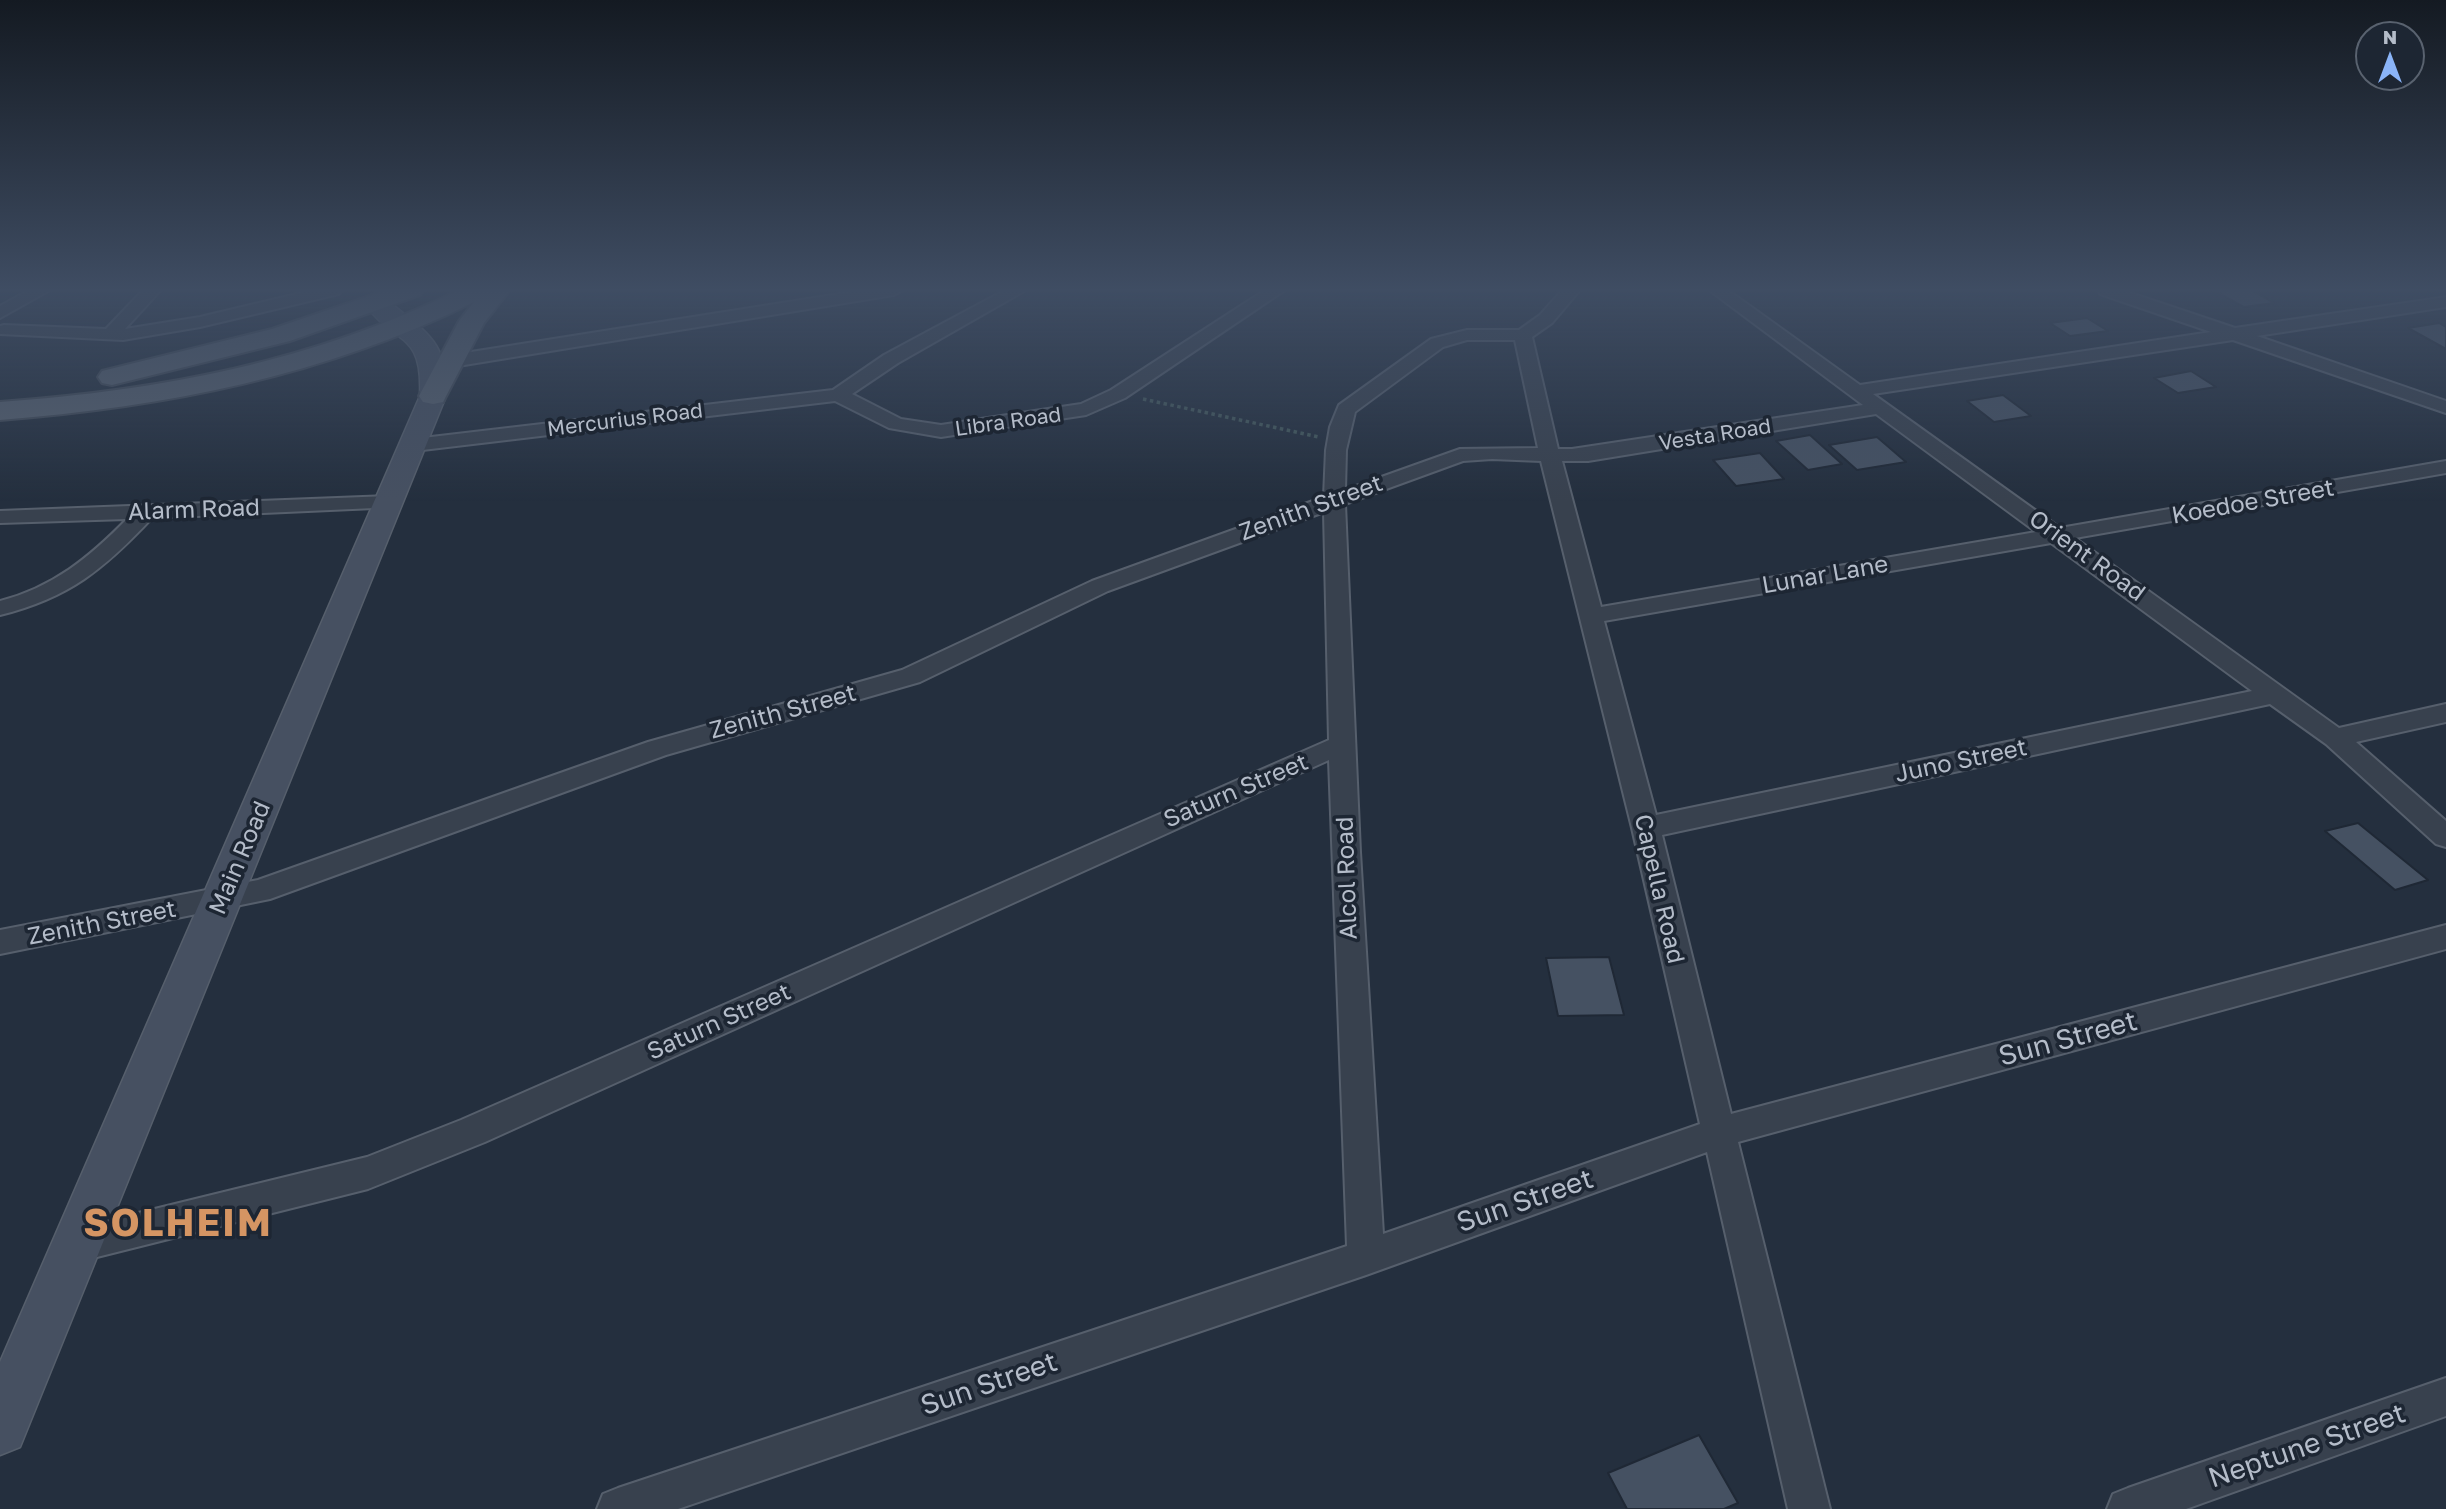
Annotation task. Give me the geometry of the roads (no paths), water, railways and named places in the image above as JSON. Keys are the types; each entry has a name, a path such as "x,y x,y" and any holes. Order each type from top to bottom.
{"main road":[{"path":"0,397 96,381 185,360"},
{"path":"0,411 127,398 229,380 304,360"},
{"path":"443,378 452,360"}],"street":[{"name":"Main Road","path":"0,1427 443,378 434,360"},
{"path":"443,378 533,360"},
{"name":"Mercurius Road","path":"414,444 838,395 889,360"},
{"name":"Libra Road","path":"838,395 896,424 941,431 1086,409 1118,394 1169,360"},
{"path":"1335,499 1339,422 1346,409 1414,360"},
{"name":"Capella Road","path":"1529,360 1646,828 1717,1133 1810,1509"},
{"name":"Orient Road","path":"1814,360 2059,535 2335,738 2446,837"},
{"path":"1856,391 2054,360"},
{"path":"2311,360 2446,407"},
{"name":"Vesta Road","path":"1552,458 1641,448 1879,408"},
{"name":"Zenith Street","path":"0,942 222,901 316,872 679,741 911,676 1100,586 1460,455 1509,451 1552,458"},
{"name":"Koedoe Street","path":"2059,535 2446,467"},
{"name":"Alcol Road","path":"1335,499 1341,745 1366,1257"},
{"name":"Alarm Road","path":"0,517 389,502"},
{"path":"0,608 57,590 86,572 145,512"},
{"name":"Lunar Lane","path":"1591,616 2059,535"},
{"name":"Juno Street","path":"1646,828 2276,694"},
{"path":"2335,738 2446,713"},
{"name":"Saturn Street","path":"77,1245 281,1197 380,1169 485,1126 1218,797 1341,745"},
{"name":"Sun Street","path":"618,1509 1366,1257 1717,1133 2446,937"},
{"name":"Neptune Street","path":"2128,1509 2446,1397"}],"district":[{"name":"SOLHEIM","path":"178,1224"}]}
